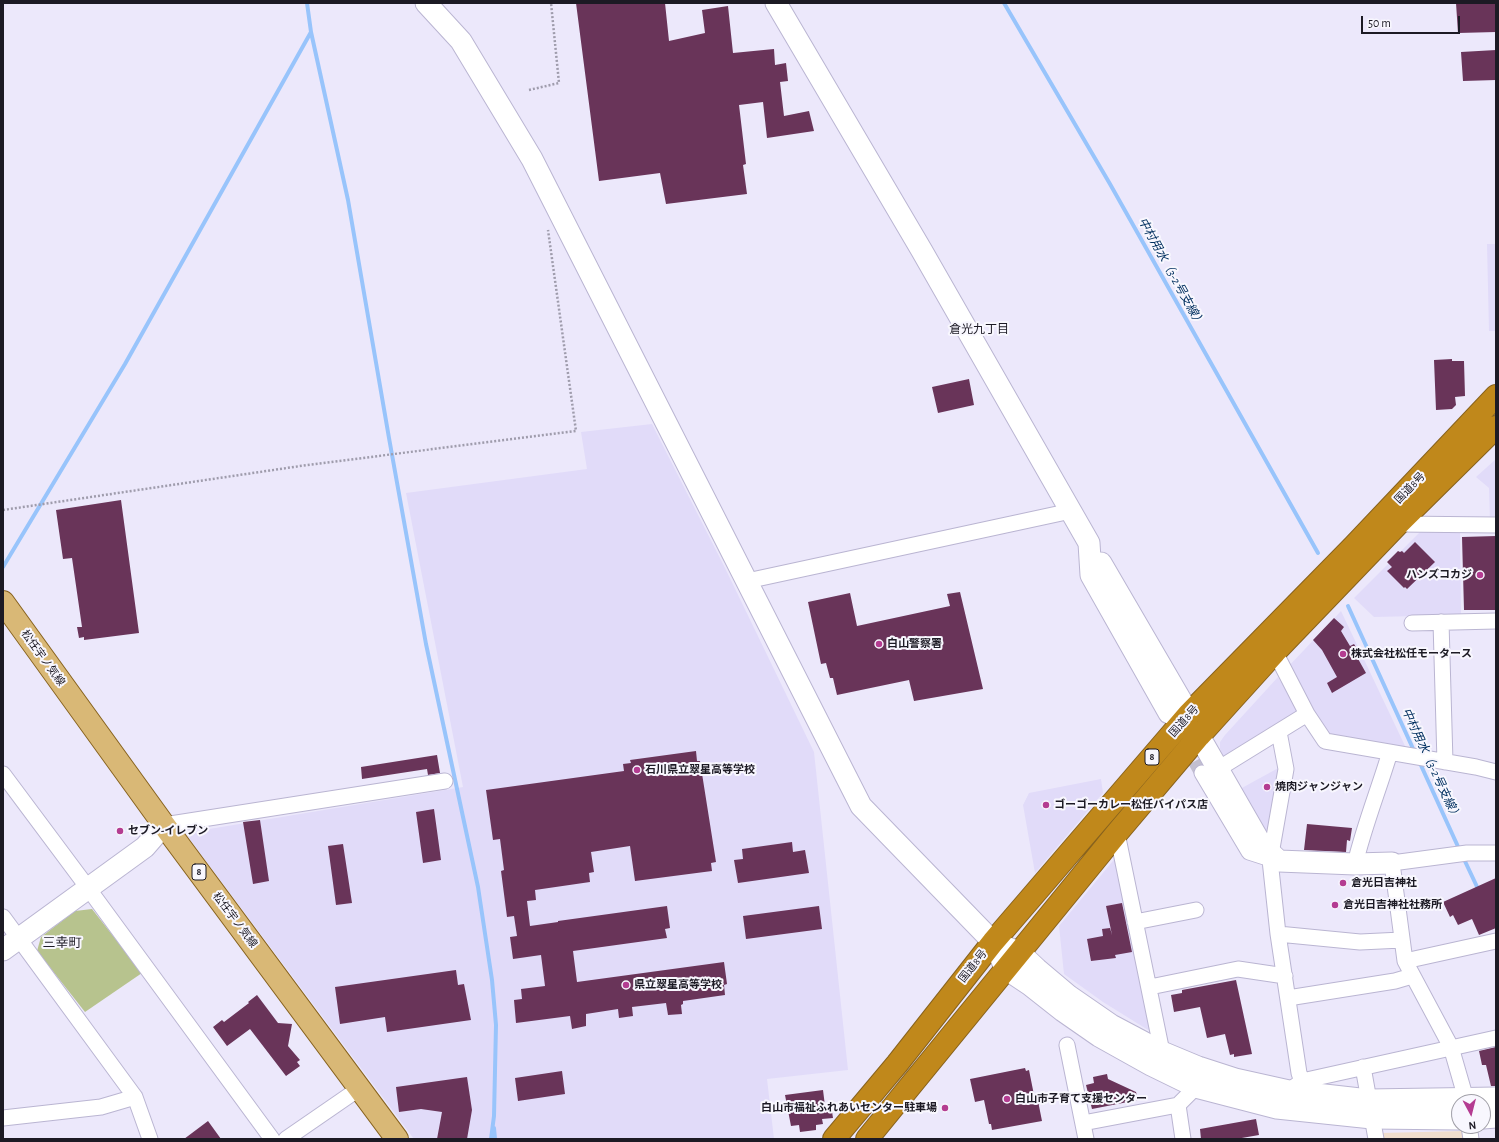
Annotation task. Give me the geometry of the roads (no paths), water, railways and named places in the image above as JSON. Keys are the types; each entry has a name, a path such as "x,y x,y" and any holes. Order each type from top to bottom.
{"highway":[{"name":"国道8号","path":"834,1139 897,1064 993,942 1179,714 1354,546 1496,396"},
{"name":"国道8号","path":"867,1139 1117,833 1199,736 1275,652 1398,524 1496,427"}],"main road":[{"name":"松任宇ノ気線","path":"3,602 164,825 397,1139"}],"street":[{"path":"426,3 461,41 532,159 861,806 1012,961 1099,1036 1152,1066 1196,1087 1277,1108 1371,1109 1451,1117"},
{"path":"776,3 922,251 1071,510 1179,714"},
{"path":"747,581 1071,510"},
{"path":"1398,524 1496,525"},
{"path":"1412,623 1496,621"},
{"path":"1441,622 1445,762"},
{"path":"1275,652 1307,714 1324,741 1476,767 1496,772"},
{"path":"1210,771 1279,732 1307,714"},
{"path":"1279,732 1286,768 1273,858 1278,934 1299,1073 1295,1086"},
{"path":"1199,736 1210,771 1261,844 1273,858 1355,864 1392,863 1461,854 1496,853"},
{"path":"1355,864 1360,841 1380,786 1390,752"},
{"path":"3,774 272,1139"},
{"path":"11,944 145,847 164,825 445,781"},
{"path":"1117,833 1150,987 1162,1052"},
{"path":"1392,863 1405,961 1450,1048 1464,1094"},
{"path":"1135,922 1196,910"},
{"path":"3,916 11,944 136,1098 150,1139"},
{"path":"1278,934 1360,942 1402,940"},
{"path":"1405,961 1496,941"},
{"path":"1012,961 1037,969 1069,996 1111,1025 1162,1052 1198,1067 1235,1079 1295,1086 1371,1109 1451,1101"},
{"path":"1150,987 1238,969 1285,976"},
{"path":"1288,998 1395,981 1412,976"},
{"path":"1295,1086 1363,1067 1496,1038"},
{"path":"1067,1045 1086,1139"},
{"path":"1363,1067 1376,1139"},
{"path":"1083,1123 1178,1106 1196,1087"},
{"path":"286,1139 360,1088"},
{"path":"3,1118 101,1107 136,1098"},
{"path":"1178,1106 1184,1139"}],"waterway":[{"path":"307,3 311,32 348,200 426,644 478,887 492,980 496,1025 494,1116 491,1139"},
{"name":"中村用水（3-2号支線）","path":"1004,3 1110,184 1318,553"},
{"path":"3,567 125,364 311,32"},
{"name":"中村用水（3-2号支線）","path":"1348,606 1415,753"},
{"name":"中村用水（3-2号支線）","path":"1419,761 1460,851"},
{"name":"中村用水（3-2号支線）","path":"1463,857 1479,891"},
{"path":"494,1128 495,1139"}],"tunnel":[{"path":"1184,741 1202,773"}],"place":[{"name":"ハンズコカジ","path":"1480,575"},
{"name":"白山警察署","path":"879,644"},
{"name":"株式会社松任モータース","path":"1343,654"},
{"name":"石川県立翠星高等学校","path":"637,770"},
{"name":"焼肉ジャンジャン","path":"1267,787"},
{"name":"ゴーゴーカレー松任バイパス店","path":"1046,805"},
{"name":"セブン-イレブン","path":"120,831"},
{"name":"倉光日吉神社","path":"1343,883"},
{"name":"倉光日吉神社社務所","path":"1335,905"},
{"name":"県立翠星高等学校","path":"626,985"},
{"name":"白山市子育て支援センター","path":"1007,1099"},
{"name":"白山市福祉ふれあいセンター駐車場","path":"945,1108"}],"district":[{"name":"倉光九丁目","path":"979,329"},
{"name":"三幸町","path":"62,943"}]}
